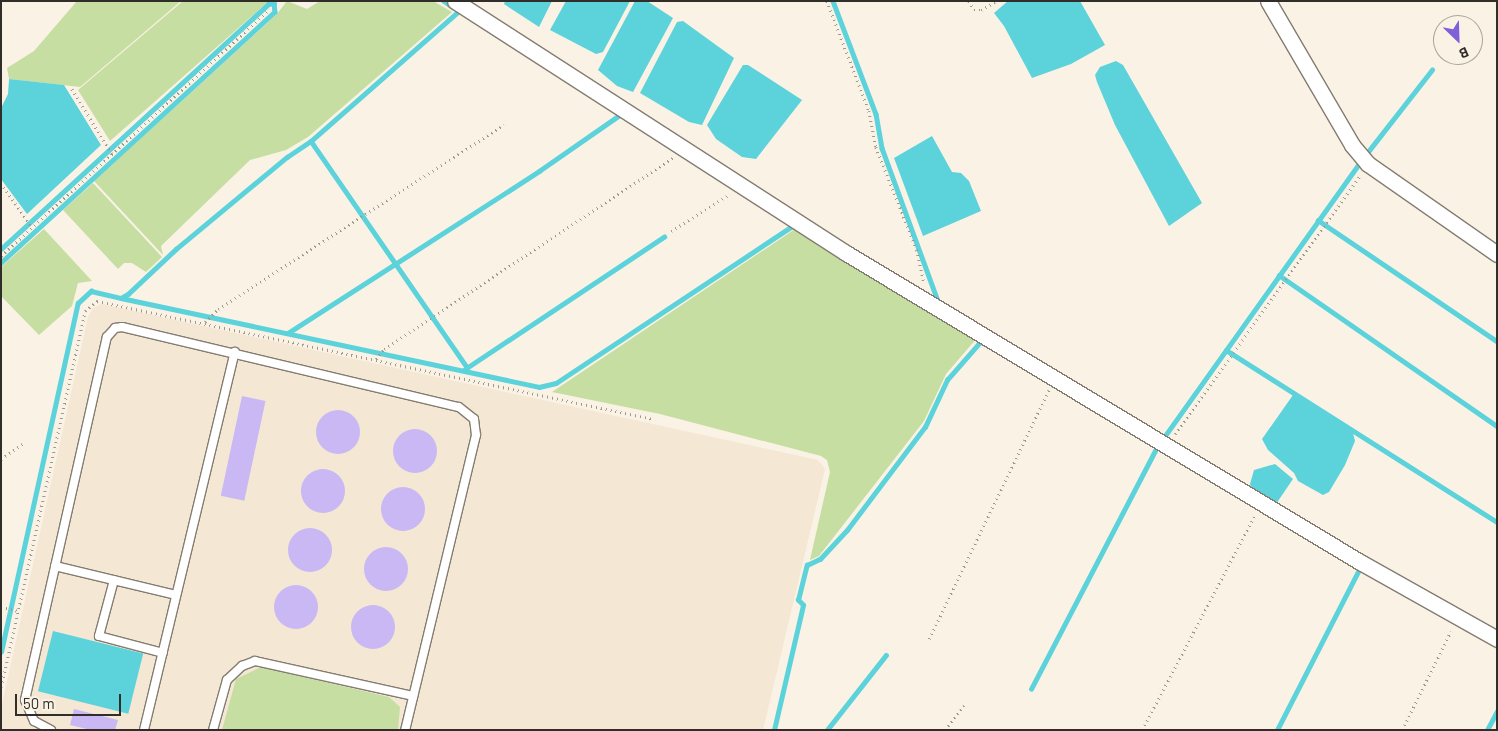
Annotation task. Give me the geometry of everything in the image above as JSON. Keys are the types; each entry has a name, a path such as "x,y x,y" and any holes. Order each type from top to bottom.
{"street":[{"path":"455,1 683,149 1055,378 1458,618 1497,639"},
{"path":"1268,1 1352,145 1368,164 1497,254"}],"lane":[{"path":"51,730 34,721 25,700 110,332 122,327 236,352 459,406 474,419 476,435 405,730"},
{"path":"144,730 236,352"},
{"path":"55,566 176,595"},
{"path":"114,580 99,636 162,653"},
{"path":"213,730 227,680 242,666 255,661 413,696"}],"path":[{"path":"827,1 869,111 876,147 917,250 926,299"},
{"path":"969,1 974,10 981,10 996,1"},
{"path":"1,256 270,9"},
{"path":"72,89 112,154"},
{"path":"205,322 218,309 504,125"},
{"path":"376,359 384,349 683,149"},
{"path":"1167,445 1368,164"},
{"path":"1,183 32,227"},
{"path":"671,231 742,186"},
{"path":"1,687 85,311 97,301 105,300 653,419"},
{"path":"929,640 1055,378"},
{"path":"1,459 24,443"},
{"path":"1142,730 1262,502"},
{"path":"1,607 18,611"},
{"path":"1402,730 1458,618"},
{"path":"1,665 6,666"},
{"path":"946,730 964,706"}],"shaded area":[{"path":"102,304 818,460 825,469 763,730 1,730 1,708 88,317 93,308"}],"green space":[{"path":"77,1 181,1 80,87 9,79 7,68 34,51"},
{"path":"183,1 269,1 110,141 78,90"},
{"path":"287,1 307,9 320,1 433,1 452,12 308,137 286,150 250,160 161,246 163,255 94,181 277,14"},
{"path":"93,183 162,257 146,272 132,263 124,263 118,269 63,210"},
{"path":"798,227 977,338 946,374 924,421 819,556 810,560 830,472 827,460 821,456 660,414 552,392"},
{"path":"44,229 92,281 78,283 72,306 39,335 1,296 1,267"},
{"path":"261,667 389,697 400,707 398,730 222,730 236,679"}],"water":[{"path":"505,1 552,1 539,27 504,4"},
{"path":"566,1 630,1 603,52 596,54 550,30"},
{"path":"635,1 647,1 673,18 633,92 617,86 598,70"},
{"path":"1008,1 1080,1 1105,45 1071,64 1032,78 1004,26 994,13"},
{"path":"683,21 734,58 702,125 689,122 640,93 677,22"},
{"path":"1116,61 1123,65 1202,203 1169,226 1115,125 1097,82 1095,75 1100,67"},
{"path":"743,65 748,65 802,100 756,159 742,157 716,139 707,125"},
{"path":"9,79 64,85 101,145 27,214 1,179 1,108 8,94"},
{"path":"932,136 952,172 961,173 969,181 981,211 923,236 894,158"},
{"path":"1293,395 1353,433 1355,441 1345,465 1329,492 1323,495 1298,481 1294,473 1268,450 1262,439"},
{"path":"1275,464 1293,479 1276,504 1252,489 1250,484 1254,470"},
{"path":"53,631 143,653 128,714 38,691"}],"building":[{"path":"242,396 265,401 244,501 221,496"},
{"path":"342,410 354,416 359,423 359,441 354,448 347,453 334,454 326,451 319,444 316,428 319,420 326,413"},
{"path":"419,429 431,435 436,442 436,460 431,467 424,472 411,473 403,470 396,463 393,447 396,439 403,432"},
{"path":"327,469 339,475 344,482 344,500 339,507 332,512 319,513 311,510 304,503 301,487 304,479 311,472"},
{"path":"407,487 419,493 424,500 424,518 419,525 412,530 399,531 391,528 384,521 381,505 384,497 391,490"},
{"path":"314,528 326,534 331,541 331,559 326,566 319,571 306,572 298,569 291,562 288,546 291,538 298,531"},
{"path":"390,547 402,553 407,560 407,578 402,585 395,590 382,591 374,588 367,581 364,565 367,557 374,550"},
{"path":"300,585 312,591 317,598 317,616 312,623 305,628 292,629 284,626 277,619 274,603 277,595 284,588"},
{"path":"377,605 389,611 394,618 394,636 389,643 382,648 369,649 361,646 354,639 351,623 354,615 361,608"},
{"path":"74,709 118,720 115,730 91,730 70,725"}],"waterway":[{"path":"444,1 453,7"},
{"path":"833,1 876,114 882,148 938,301"},
{"path":"1,249 268,4 274,3 275,12 1,263"},
{"path":"1,652 78,303 91,291 121,298 128,294 176,249 287,157 311,141 460,10"},
{"path":"1031,689 1157,447 1360,162 1432,70"},
{"path":"288,333 539,171 621,114"},
{"path":"311,141 467,367"},
{"path":"1318,220 1497,341"},
{"path":"121,298 539,387 556,383 791,227 788,221"},
{"path":"465,369 664,237"},
{"path":"1279,275 1497,426"},
{"path":"774,730 803,605 798,600 807,565 820,559 847,530 925,427 947,380 981,341 985,344"},
{"path":"1226,350 1497,522"},
{"path":"1277,730 1359,570"},
{"path":"827,730 886,655"},
{"path":"1487,730 1497,711"}]}
